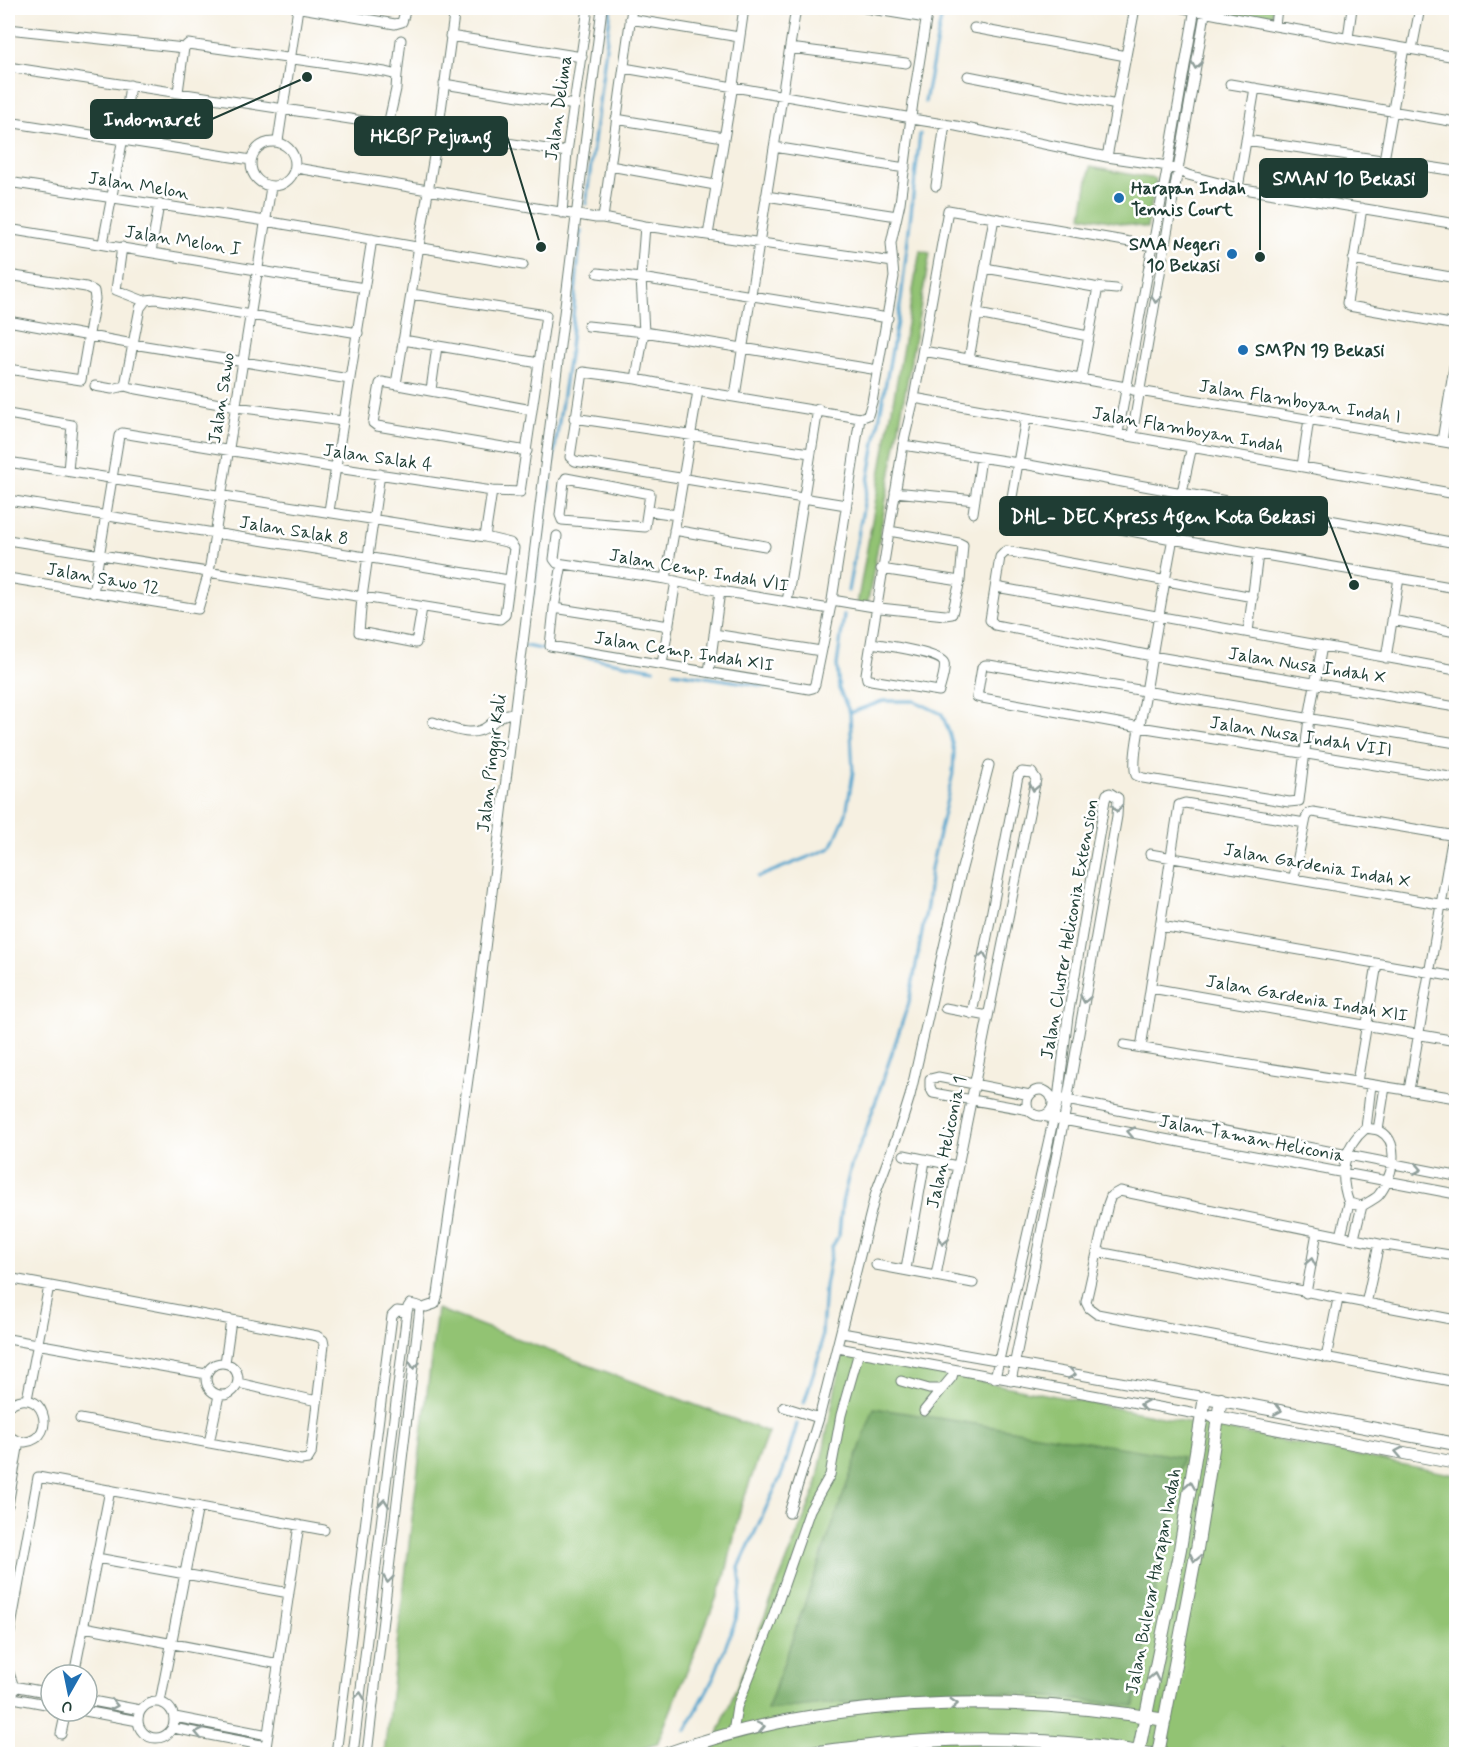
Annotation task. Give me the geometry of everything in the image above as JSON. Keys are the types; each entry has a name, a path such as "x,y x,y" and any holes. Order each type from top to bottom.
{"street":[{"path":"278,141 299,8 395,24 402,21 406,8"},
{"path":"396,384 438,132 455,8"},
{"path":"576,8 588,8"},
{"name":"Jalan Delima","path":"562,213 567,152 576,105 588,8"},
{"name":"Jalan Pinggir Kali","path":"426,1307 435,1304 438,1294 475,1029 513,713 579,216 602,8"},
{"path":"598,218 610,166 632,8"},
{"path":"708,235 744,8"},
{"path":"735,396 796,8"},
{"path":"865,8 926,18"},
{"path":"588,326 644,332 878,370 894,277 891,243 914,119 928,8"},
{"path":"1107,157 1135,8"},
{"path":"1183,8 1205,9 1275,26 1456,57"},
{"path":"1118,433 1195,8"},
{"path":"1275,26 1277,8"},
{"path":"1348,38 1352,8"},
{"path":"1384,160 1393,111 1420,8"},
{"path":"1132,435 1179,172 1205,9"},
{"path":"630,19 739,37"},
{"path":"974,28 1126,56"},
{"path":"8,29 184,48"},
{"path":"450,36 582,57"},
{"path":"388,124 396,89 401,40"},
{"path":"178,92 184,48 188,44 397,75"},
{"path":"790,48 906,63"},
{"path":"624,68 733,85 1107,157 1168,166 1179,172 1238,188 1456,224"},
{"path":"8,70 178,92 567,152"},
{"path":"968,76 1117,105"},
{"path":"444,84 576,105"},
{"path":"1230,84 1456,122"},
{"path":"103,243 123,140 130,85"},
{"path":"1238,188 1255,88"},
{"path":"616,119 723,137"},
{"path":"8,122 250,160"},
{"path":"936,186 940,124"},
{"path":"1246,140 1456,171"},
{"path":"278,141 290,149 295,158 296,168 288,182 272,187 258,181 253,175 250,160 255,151 263,145 278,141"},
{"path":"774,147 905,168"},
{"path":"610,166 715,185"},
{"path":"296,168 579,216 893,262"},
{"name":"Jalan Melon","path":"8,182 266,221 523,265"},
{"name":"Jalan Sawo","path":"194,610 198,609 200,604 209,572 272,187"},
{"path":"766,196 897,216"},
{"path":"151,252 159,204"},
{"path":"1362,208 1347,303 1349,306 1456,325"},
{"path":"871,643 942,659 944,665 939,691 867,679 866,674 881,569 948,210 1153,246"},
{"path":"969,359 994,218"},
{"path":"636,379 644,332 641,278 645,226"},
{"name":"Jalan Melon I","path":"8,229 364,288"},
{"path":"328,511 372,239"},
{"path":"122,247 116,291 144,302 156,299 358,333"},
{"path":"1353,260 1456,278"},
{"path":"986,268 1116,289"},
{"path":"598,273 888,318"},
{"path":"8,275 91,289 94,291 95,299 81,380 8,369"},
{"path":"1081,379 1098,287"},
{"path":"412,294 546,315 528,452 375,426 373,423 380,383 431,390 532,410"},
{"path":"125,386 140,308 144,302"},
{"path":"978,314 1088,336"},
{"path":"8,321 349,379"},
{"path":"403,340 539,363"},
{"path":"431,390 437,346"},
{"name":"Jalan Flamboyan Indah I","path":"923,351 1139,391 1456,444"},
{"path":"1442,441 1454,392 1456,355"},
{"name":"Jalan Cemp. Indah XII","path":"562,564 550,646 813,688 835,604 846,505 860,418 868,415 878,370"},
{"path":"846,505 803,500 572,460 570,455 574,418 583,372 818,409 860,418"},
{"path":"94,386 111,389 125,386 236,408 342,421"},
{"path":"662,664 669,626 674,530 698,391"},
{"name":"Jalan Flamboyan Indah","path":"914,398 1456,494"},
{"path":"787,602 818,409"},
{"path":"8,414 72,425 68,471"},
{"path":"574,418 810,453"},
{"path":"1026,418 1011,502 1018,508 1172,539 1456,588"},
{"path":"1302,466 1309,419"},
{"name":"Jalan Salak 4","path":"113,478 122,433 334,468 518,493 521,491 528,452"},
{"path":"903,445 1456,543"},
{"path":"1192,446 1172,539 1146,691 1135,770 1137,776 1271,800 1299,801 1322,646"},
{"path":"973,513 981,458"},
{"path":"8,462 328,511 485,537 513,545 505,615 500,620 8,540"},
{"path":"380,474 359,632 414,644 417,641 422,608"},
{"path":"93,593 113,478"},
{"path":"570,478 650,494 649,511 645,527 642,528 562,520 560,515 564,482 570,478"},
{"path":"485,537 492,491"},
{"path":"895,492 975,500"},
{"name":"Jalan Salak 8","path":"8,500 509,580"},
{"path":"649,511 677,515"},
{"path":"674,530 765,546"},
{"path":"881,569 960,581 963,547 959,543 889,531"},
{"path":"557,536 554,560 562,564"},
{"path":"1253,597 1010,551 1003,553 1000,557 996,587 1456,670"},
{"path":"1248,632 1258,554"},
{"name":"Jalan Cemp. Indah VII","path":"562,564 671,580 787,602 862,606 945,615 952,614 954,611 960,581"},
{"name":"Jalan Sawo 12","path":"8,578 194,610"},
{"path":"1386,657 1399,578"},
{"name":"Jalan Nusa Indah X","path":"996,587 990,620 995,625 1152,656 1456,707"},
{"path":"708,672 720,591"},
{"path":"554,608 669,626"},
{"path":"1392,621 1456,632"},
{"path":"714,634 821,651"},
{"name":"Jalan Nusa Indah VIII","path":"1146,691 985,665 982,667 977,697 1140,727 1456,778"},
{"path":"1146,691 1456,743"},
{"path":"433,722 466,732 474,732 483,730 500,716 513,713"},
{"path":"789,1513 819,1418 873,1204 910,1096 961,872 989,765"},
{"name":"Jalan Heliconia 1","path":"936,1275 1036,778 1032,773 1021,773 1018,776 972,1014"},
{"name":"Jalan Cluster Heliconia Extension","path":"1110,793 1118,798 1118,816 1059,1098 1068,1016 1105,800 1107,794 1110,793"},
{"path":"1141,1048 1179,806 1182,803 1305,823"},
{"path":"1294,878 1308,814 1317,812 1455,836 1409,1090"},
{"name":"Jalan Gardenia Indah X","path":"1150,854 1456,906"},
{"path":"1161,926 1456,977"},
{"path":"1357,1082 1377,964"},
{"name":"Jalan Gardenia Indah XII","path":"1151,988 1456,1041"},
{"path":"945,1008 988,1016"},
{"path":"1124,1045 1456,1098"},
{"path":"1029,1110 933,1093 929,1083 930,1079 938,1077 1030,1095 1027,1102 1029,1110 1033,1114 1042,1116 1050,1111 1053,1102 1059,1098"},
{"path":"1341,1236 1349,1203 1342,1172 1346,1154 1352,1143 1366,1128 1371,1084"},
{"path":"1378,1130 1385,1087"},
{"path":"999,1105 1002,1090"},
{"name":"Jalan Taman Heliconia","path":"1030,1095 1041,1090 1059,1098 1456,1176"},
{"path":"995,1378 1059,1098"},
{"path":"1011,1381 1064,1119 1059,1098"},
{"name":"Jalan Taman Heliconia","path":"1042,1116 1456,1194"},
{"path":"1354,1238 1362,1206 1379,1194 1388,1181 1392,1164 1392,1147 1389,1140 1378,1130 1366,1128"},
{"path":"904,1155 957,1166"},
{"path":"906,1269 925,1161"},
{"path":"1456,1256 1379,1244 1120,1191 1111,1197 1108,1204 1086,1302 1089,1308 1097,1314 1456,1383"},
{"path":"1349,1203 1362,1206"},
{"path":"1306,1293 1317,1232"},
{"path":"1366,1304 1379,1244"},
{"path":"1098,1252 1456,1320"},
{"path":"876,1265 973,1283"},
{"path":"8,1278 317,1336 323,1340 308,1459 302,1460 80,1419"},
{"path":"27,1399 49,1286"},
{"path":"1326,1358 1338,1299"},
{"path":"353,1755 407,1312 410,1305 420,1306 367,1755"},
{"path":"336,1755 392,1316 397,1311 407,1312"},
{"path":"225,1364 231,1320"},
{"path":"842,1333 1221,1399 1456,1444"},
{"path":"8,1339 206,1374"},
{"path":"838,1348 1456,1463"},
{"path":"733,1734 737,1707 770,1625 810,1510 830,1475 840,1415 859,1352"},
{"path":"216,1364 225,1364 232,1367 237,1374 238,1383 227,1395 219,1395 211,1392 206,1385 206,1374 216,1364"},
{"path":"924,1411 952,1377 954,1370"},
{"path":"901,1381 930,1389 942,1389"},
{"path":"238,1383 317,1401"},
{"path":"209,1443 219,1395"},
{"name":"Jalan Bulevar Harapan Indah","path":"1143,1754 1146,1716 1180,1549 1205,1397"},
{"path":"8,1406 15,1400 27,1399 37,1404 44,1413 45,1424 40,1435 31,1441 19,1442 8,1435"},
{"name":"Jalan Bulevar Harapan Indah","path":"1158,1755 1197,1549 1221,1399"},
{"path":"784,1407 819,1418"},
{"path":"8,1505 19,1442"},
{"path":"8,1643 37,1480 41,1476 324,1530"},
{"path":"76,1663 110,1490"},
{"path":"160,1701 198,1506"},
{"path":"173,1728 266,1750 299,1525"},
{"path":"97,1558 289,1593"},
{"path":"84,1627 279,1664"},
{"path":"8,1670 11,1698 39,1703"},
{"path":"11,1686 39,1691"},
{"path":"160,1701 172,1710 175,1717 173,1728 167,1735 158,1738 148,1736 141,1730 138,1721 140,1710 145,1704 160,1701"},
{"path":"99,1702 140,1710"},
{"path":"668,1754 733,1734 810,1716 901,1706 969,1703 1076,1707 1165,1720"},
{"path":"99,1714 138,1721"},
{"path":"175,1717 268,1735"},
{"path":"357,1720 371,1722"},
{"path":"61,1734 63,1723"},
{"path":"808,1755 900,1742 978,1740 1074,1744 1143,1754"},
{"path":"8,1753 15,1755"}],"green space":[{"path":"1209,8 1273,8 1271,21 1208,11"},
{"name":"Harapan Indah Tennis Court","path":"1090,167 1156,179 1147,228 1082,216"},
{"path":"920,251 930,253 867,607 857,605"},
{"path":"437,1309 768,1432 741,1506 725,1577 657,1744 625,1754 384,1754"},
{"path":"842,1354 1456,1475 1456,1754 1292,1754 1282,1746 1279,1754 714,1754 719,1731 816,1488"},
{"path":"874,1408 1182,1457 1134,1706 974,1689 767,1710"}],"waterway":[{"path":"586,204 611,8"},
{"path":"925,102 943,8"},
{"path":"848,591 901,300 920,134"},
{"path":"533,595 570,348 581,231"},
{"path":"758,877 831,848 846,814 853,773 850,713 839,689 837,665 844,615"},
{"path":"525,646 654,669"},
{"path":"673,672 772,687"},
{"path":"804,1403 821,1349 825,1286 832,1247 839,1235 842,1203 851,1166 865,1133 909,1002 927,906 931,868 953,773 954,752 942,714 915,701 883,701 850,713"},
{"path":"686,1730 713,1679 736,1619 741,1586 739,1567 783,1471 797,1424"}],"place":[{"name":"Indomaret","path":"307,77"},
{"name":"Harapan Indah Tennis Court","path":"1119,198"},
{"name":"HKBP Pejuang","path":"541,247"},
{"name":"SMA Negeri 10 Bekasi","path":"1232,254"},
{"name":"SMAN 10 Bekasi","path":"1260,257"},
{"name":"SMPN 19 Bekasi","path":"1243,350"},
{"name":"DHL- DEC Xpress Agen Kota Bekasi","path":"1354,585"}]}
